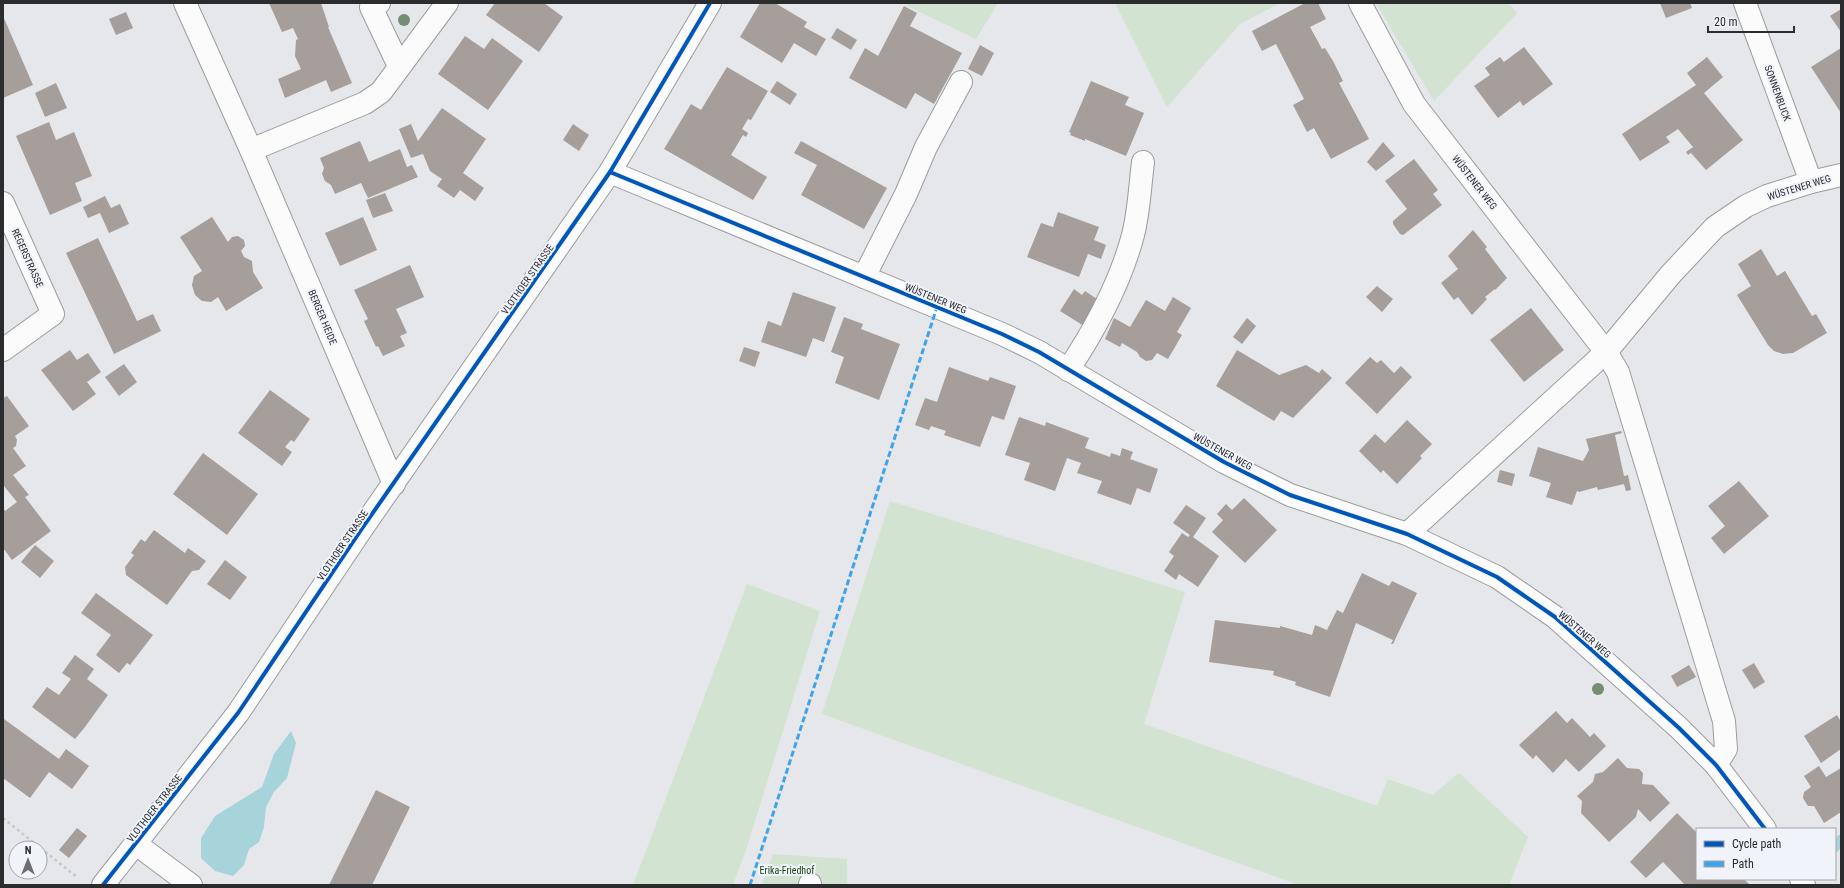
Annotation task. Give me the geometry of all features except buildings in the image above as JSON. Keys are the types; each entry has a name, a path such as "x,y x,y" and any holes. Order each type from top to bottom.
{"street":[{"name":"BERGER HEIDE","path":"185,3 251,150 394,484"},
{"path":"380,3 371,7 399,66"},
{"path":"251,150 365,103 381,92 447,3"},
{"name":"VLOTHOER STRASSE","path":"103,885 238,713 363,527 610,172 710,3"},
{"name":"WÜSTENER WEG","path":"1360,3 1414,104 1606,352 1618,372 1724,721 1726,749 1716,765"},
{"name":"SONNENBLICK","path":"1745,3 1811,182"},
{"path":"864,278 906,194 926,147 961,82"},
{"path":"1068,370 1091,335 1117,282 1134,234 1142,162"},
{"name":"WÜSTENER WEG","path":"610,172 1002,334 1038,352 1224,462 1290,495 1408,534 1497,577 1555,617 1679,728 1716,765 1764,828"},
{"name":"WÜSTENER WEG","path":"1408,534 1606,352 1671,274 1715,228 1753,203 1767,196 1811,182 1841,175"},
{"name":"REGERSTRASSE","path":"3,203 53,314 3,350"},
{"path":"136,844 191,885"}],"path":[{"path":"3,818 80,880"}],"green space":[{"path":"901,3 998,3 976,39"},
{"path":"1115,3 1280,3 1240,24 1167,107"},
{"path":"1376,3 1509,3 1517,13 1434,101"},
{"path":"890,501 1185,592 1144,724 1377,806 1388,779 1433,795 1459,773 1528,837 1509,885 1299,885 822,714"},
{"path":"747,584 820,611 747,847 733,885 633,885"},
{"name":"Erika-Friedhof","path":"773,854 847,859 847,885 762,885"}],"water":[{"path":"291,731 296,743 287,778 274,792 266,807 264,827 259,842 249,849 244,865 233,876 215,871 201,858 201,838 215,816 262,787 274,754"}],"waterway":[{"path":"1836,846 1841,839"}],"marked path":[{"path":"750,885 937,307"}],"cycle path":[{"path":"103,885 238,713 363,527 610,172 710,3"},
{"path":"610,172 1002,334 1039,352 1224,462 1290,495 1407,534 1497,577 1555,617 1679,728 1716,765 1764,828"}]}
